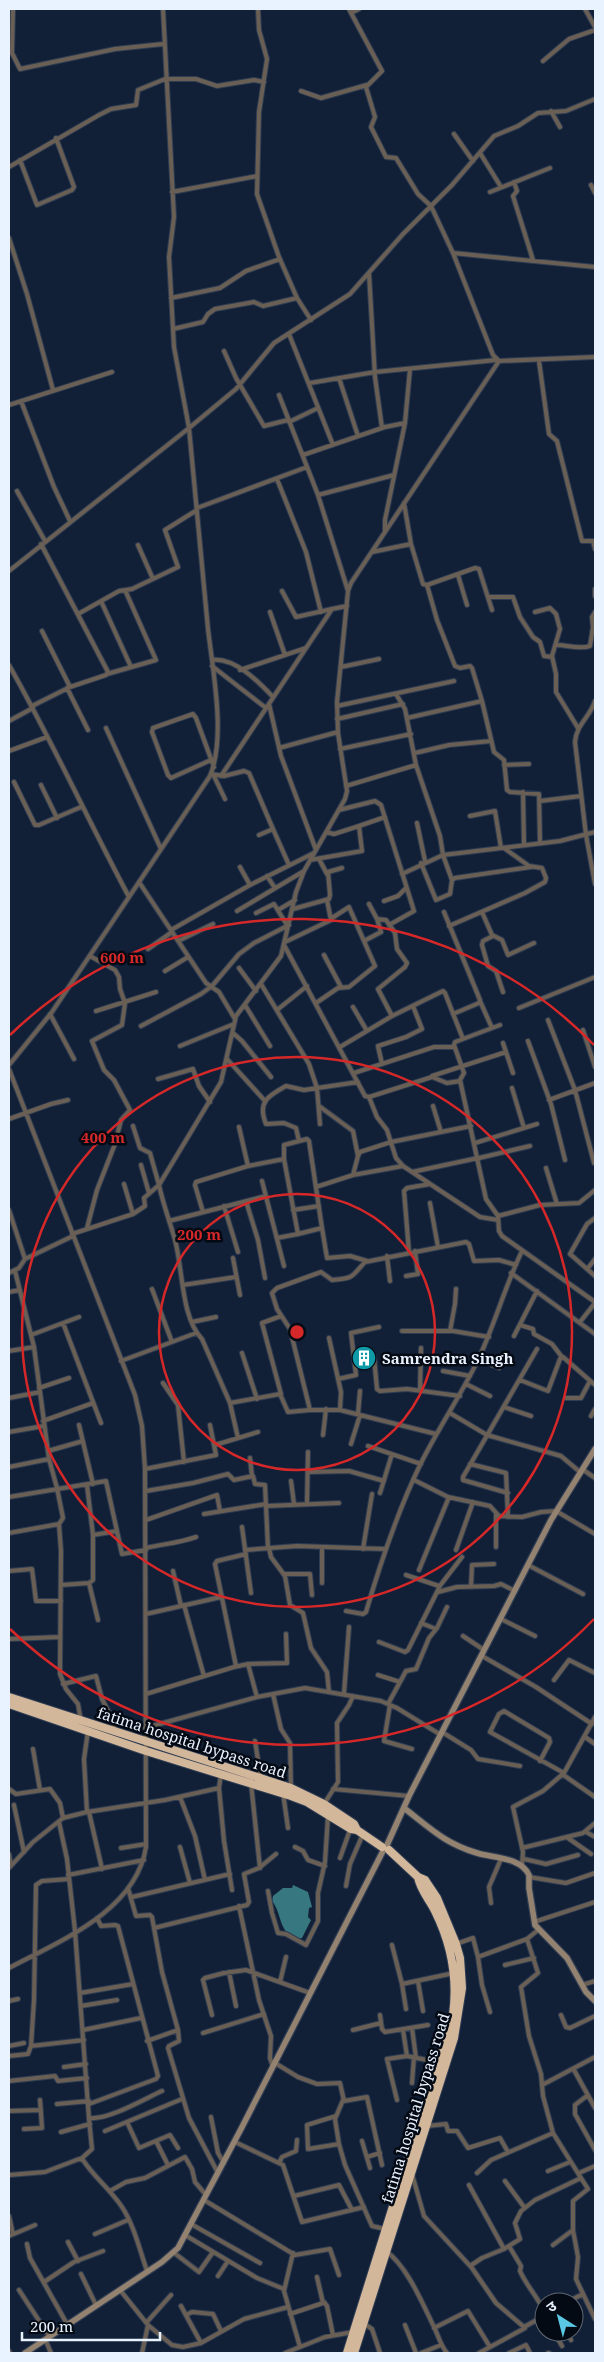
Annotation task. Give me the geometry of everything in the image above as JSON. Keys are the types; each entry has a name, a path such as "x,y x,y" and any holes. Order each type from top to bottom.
{"highway":[{"name":"fatima hospital bypass road","path":"9,1697 113,1731 146,1746"},
{"name":"fatima hospital bypass road","path":"9,1704 88,1731 291,1788 324,1804 354,1824 357,1831"},
{"name":"fatima hospital bypass road","path":"200,1764 221,1774 307,1802 385,1848 418,1877 425,1880 437,1898 456,1944 461,1972 454,2038 385,2229 382,2250"},
{"name":"fatima hospital bypass road","path":"347,2353 411,2171 438,2062 458,2001 453,1958 442,1924 430,1900 419,1885 418,1877"},
{"name":"fatima hospital bypass road","path":"354,2353 363,2323 364,2308"}],"main road":[{"path":"25,2353 147,2272 173,2252 185,2235 235,2142 385,1848 409,1796 556,1511 595,1449"},
{"path":"404,1808 440,1837 500,1862 523,1862 529,1877 528,1888 534,1922 538,1930 566,1958 582,1986 594,1998"}],"street":[{"path":"13,9 12,53 20,69 115,49 164,44"},
{"path":"9,1968 97,1918 128,1888 144,1860 146,1844 146,1469 142,1426 135,1395 9,1067 50,1014 212,774 218,746 212,660 189,428 174,347 169,257 174,222 165,79 163,9"},
{"path":"258,9 259,30 267,56 259,112 258,198 280,259 298,298 311,320"},
{"path":"302,91 317,98 325,98 367,85 382,70 350,11 359,9"},
{"path":"543,61 569,39 595,29 585,9"},
{"path":"9,167 56,138 106,111 136,105 138,90 165,79 196,78 217,86 254,80 264,82"},
{"path":"367,85 375,117 371,127 386,157 396,158 418,194 431,206 453,253 498,361"},
{"path":"9,571 189,428 240,384 274,343 350,294 399,238 497,134 514,128 538,113 566,110 595,99"},
{"path":"551,111 560,127"},
{"path":"454,134 473,161"},
{"path":"20,160 37,205 72,190 74,187 56,138"},
{"path":"480,153 501,188"},
{"path":"490,192 550,168"},
{"path":"172,192 257,176"},
{"path":"514,182 517,191 513,196 533,260"},
{"path":"591,186 595,193"},
{"path":"9,238 27,294 53,390"},
{"path":"453,253 595,267"},
{"path":"171,298 220,288 246,271 280,259"},
{"path":"369,273 375,372 382,428"},
{"path":"173,329 203,322 208,314 215,309 254,302 263,306 298,298"},
{"path":"289,334 333,445"},
{"path":"224,351 264,426 289,421 318,408"},
{"path":"310,383 375,372 498,361 540,361 595,357"},
{"path":"348,591 385,531 498,361"},
{"path":"540,361 549,434 558,441 582,542 593,541 595,549"},
{"path":"385,531 385,520 405,423 410,370"},
{"path":"9,405 112,372"},
{"path":"340,378 358,436"},
{"path":"9,1274 15,1271 25,1259 86,1228 133,1214 145,1206 144,1198 159,1185 224,1077 235,1019 277,963 285,944 294,900 304,871 346,795 338,732 337,706 348,591 318,495 279,395"},
{"path":"21,401 54,487 70,521"},
{"path":"303,456 382,428 405,423"},
{"path":"78,614 100,601 179,566 165,530 197,509 307,467"},
{"path":"318,495 394,475"},
{"path":"277,479 306,552 321,612"},
{"path":"17,491 107,670 107,674"},
{"path":"404,503 411,544 422,582 427,585 437,620 455,666 458,668 471,667 482,701 495,754 503,758 508,791 537,792 540,795 540,843"},
{"path":"372,552 411,544"},
{"path":"138,545 153,579"},
{"path":"427,585 458,576 475,568 479,569 492,610"},
{"path":"458,576 467,604"},
{"path":"595,589 595,596"},
{"path":"9,721 69,688 107,674 152,662 156,658 125,590"},
{"path":"282,591 296,617 347,606"},
{"path":"488,597 513,597 520,616 533,637 540,642 544,656 552,657"},
{"path":"100,601 131,667"},
{"path":"535,612 550,608 554,610 560,629 557,645 552,657 556,674 556,692 578,728"},
{"path":"221,776 332,609"},
{"path":"270,612 285,655"},
{"path":"557,645 570,645 578,648 590,646 593,627 592,617 595,612"},
{"path":"42,631 88,730"},
{"path":"240,670 306,648"},
{"path":"341,667 379,659"},
{"path":"212,660 226,660 261,684 273,697"},
{"path":"9,665 33,707 81,807 129,897"},
{"path":"212,666 267,706 279,748 315,851"},
{"path":"337,706 454,681"},
{"path":"396,694 407,718 416,765 438,829 443,855 452,880 450,894 436,900 423,862 417,823"},
{"path":"407,718 482,701"},
{"path":"595,701 591,711 578,728 575,742 586,835 595,884"},
{"path":"337,719 402,704"},
{"path":"211,760 171,778 168,775 152,728 193,714 214,767"},
{"path":"106,728 161,849"},
{"path":"279,748 338,732"},
{"path":"340,749 411,734"},
{"path":"9,751 47,737"},
{"path":"415,753 449,746 491,741"},
{"path":"504,765 529,764"},
{"path":"346,786 416,765"},
{"path":"212,774 221,776 248,772 289,865"},
{"path":"212,774 225,799"},
{"path":"14,782 35,825 81,807"},
{"path":"41,785 57,818"},
{"path":"523,792 524,845"},
{"path":"540,801 581,796"},
{"path":"339,810 377,801 381,804 414,912 389,925"},
{"path":"470,816 495,811 503,848 532,867"},
{"path":"326,832 334,834 385,818"},
{"path":"310,860 362,851 359,826"},
{"path":"259,835 273,829"},
{"path":"402,874 423,862 443,855 540,843 595,832"},
{"path":"148,949 171,931 250,884 315,851"},
{"path":"319,859 327,874 330,895 327,900 332,918"},
{"path":"240,867 250,884"},
{"path":"449,926 543,884 546,878 544,870 540,867 532,867 452,880"},
{"path":"327,874 342,868"},
{"path":"237,911 304,871"},
{"path":"267,876 275,888"},
{"path":"139,882 206,983 219,992 235,1019"},
{"path":"384,901 398,896 406,888"},
{"path":"278,910 294,900"},
{"path":"293,908 327,900"},
{"path":"256,913 273,904 288,925"},
{"path":"364,941 381,932 369,904"},
{"path":"285,944 349,907 374,968 349,987 341,987 316,1003"},
{"path":"444,912 492,1028"},
{"path":"482,912 493,936 502,940 509,955 534,943"},
{"path":"377,919 384,919 395,933 397,949 407,963 405,967 378,989 392,1016"},
{"path":"178,941 213,924"},
{"path":"141,1026 212,986 239,954 254,943 288,925"},
{"path":"493,936 483,941 482,945 488,966 496,971 503,992"},
{"path":"285,944 354,1073 363,1094 369,1097 391,1142 396,1158 403,1166 480,1217 498,1218 540,1205 579,1203 595,1190"},
{"path":"324,955 341,987"},
{"path":"86,1228 97,1190 115,1144 121,1120 130,1110 114,1080 104,1070 92,1041 122,1025 125,1003 116,971 90,956"},
{"path":"165,972 188,957"},
{"path":"239,968 256,991"},
{"path":"519,1008 595,977"},
{"path":"260,984 306,1058 317,1088 320,1124"},
{"path":"276,1010 307,986"},
{"path":"340,1047 392,1016 443,991 463,1039"},
{"path":"96,1011 156,992"},
{"path":"453,1014 480,1001"},
{"path":"244,1005 270,1046"},
{"path":"382,1064 378,1046 410,1036 422,1029 413,1006"},
{"path":"353,1007 367,1031"},
{"path":"50,1014 74,1060"},
{"path":"548,1020 575,1090 594,1163"},
{"path":"180,1046 234,1024"},
{"path":"500,1026 454,1043 464,1075 460,1081 486,1197 498,1218 500,1234 595,1303 580,1322"},
{"path":"583,1030 595,1067"},
{"path":"232,1033 242,1041 271,1077"},
{"path":"528,1041 549,1100 565,1160"},
{"path":"504,1043 513,1073"},
{"path":"354,1073 437,1046 454,1047"},
{"path":"369,1097 506,1052"},
{"path":"228,1059 265,1101"},
{"path":"158,1079 193,1069 200,1086 210,1102"},
{"path":"432,1077 447,1083 460,1081"},
{"path":"299,1141 296,1128 284,1124 265,1123 261,1108 265,1101 286,1086 301,1090 358,1082"},
{"path":"549,1100 595,1083"},
{"path":"512,1088 524,1128"},
{"path":"9,1119 68,1100"},
{"path":"319,1106 351,1128 358,1156"},
{"path":"433,1106 441,1132"},
{"path":"475,1143 537,1124"},
{"path":"133,1126 140,1148 150,1153 177,1247 183,1285 192,1322 196,1333 202,1339 230,1404 238,1438"},
{"path":"353,1175 360,1152 391,1142 471,1126"},
{"path":"239,1127 248,1166"},
{"path":"298,1234 282,1146 299,1141 309,1141 327,1258 354,1257 367,1262"},
{"path":"412,1172 530,1146"},
{"path":"203,1212 195,1185 196,1182 248,1166 284,1159"},
{"path":"141,1165 149,1193"},
{"path":"316,1187 353,1175 403,1166"},
{"path":"546,1168 558,1204"},
{"path":"262,1181 284,1266"},
{"path":"124,1184 133,1214"},
{"path":"409,1252 404,1191 407,1188 430,1184"},
{"path":"169,1221 266,1196"},
{"path":"246,1201 258,1240 265,1278"},
{"path":"430,1203 438,1247"},
{"path":"224,1206 238,1252"},
{"path":"293,1210 319,1206"},
{"path":"9,1210 25,1259"},
{"path":"595,1218 587,1224 570,1252 571,1256 588,1268 595,1276"},
{"path":"277,1238 322,1228"},
{"path":"310,1410 290,1329 273,1300 272,1293 277,1288 320,1272 332,1280 355,1275 367,1262 387,1256 466,1242 469,1244 474,1261 499,1260 516,1265"},
{"path":"406,1276 418,1274 415,1251"},
{"path":"346,1611 365,1613 385,1549 414,1480 436,1434 460,1396 489,1337 511,1273 522,1251"},
{"path":"387,1256 390,1281"},
{"path":"233,1258 240,1295"},
{"path":"588,1268 595,1259"},
{"path":"15,1271 34,1347 49,1459 63,1518 59,1524 62,1551 60,1674 63,1684 78,1704 81,1721"},
{"path":"511,1273 595,1334"},
{"path":"183,1285 236,1277"},
{"path":"152,1289 172,1342"},
{"path":"450,1331 455,1308 456,1289"},
{"path":"9,1292 20,1290"},
{"path":"514,1336 537,1291"},
{"path":"281,1316 262,1323 287,1412 326,1409 340,1410 436,1434"},
{"path":"31,1335 79,1317"},
{"path":"192,1322 216,1317"},
{"path":"63,1323 101,1423"},
{"path":"520,1325 533,1329 534,1334 552,1344 562,1357 595,1385"},
{"path":"338,1379 356,1375 351,1333 379,1327"},
{"path":"402,1331 450,1331 489,1337"},
{"path":"121,1361 196,1333"},
{"path":"329,1338 341,1395 340,1410"},
{"path":"9,1351 34,1347"},
{"path":"420,1390 421,1348"},
{"path":"508,1493 464,1480 462,1477 537,1350"},
{"path":"242,1352 256,1399"},
{"path":"374,1357 378,1390 420,1390 460,1396"},
{"path":"520,1380 548,1391 562,1357"},
{"path":"478,1359 499,1368"},
{"path":"443,1371 470,1376"},
{"path":"9,1398 39,1390 69,1378"},
{"path":"566,1398 581,1398 590,1381"},
{"path":"163,1383 178,1405 184,1462"},
{"path":"466,1384 490,1396"},
{"path":"351,1444 359,1414 360,1392"},
{"path":"230,1404 281,1394"},
{"path":"43,1421 93,1402"},
{"path":"504,1407 531,1416"},
{"path":"323,1435 326,1409"},
{"path":"591,1416 595,1409"},
{"path":"450,1413 487,1435 561,1456 581,1471 595,1478"},
{"path":"79,1424 93,1484"},
{"path":"146,1469 216,1455 210,1425"},
{"path":"9,1432 44,1426"},
{"path":"215,1445 258,1432"},
{"path":"48,1451 83,1441"},
{"path":"368,1446 421,1464"},
{"path":"307,1503 308,1452"},
{"path":"380,1493 392,1454"},
{"path":"250,1458 254,1484 265,1485 271,1558 284,1574 290,1605 303,1613 311,1648 327,1672 329,1692"},
{"path":"9,1467 49,1459"},
{"path":"470,1464 504,1472 507,1476 508,1517"},
{"path":"308,1472 349,1472 384,1481"},
{"path":"146,1490 193,1483 228,1474 234,1480 252,1476"},
{"path":"414,1480 449,1498 490,1506 496,1514 496,1547"},
{"path":"9,1497 104,1481 107,1483 122,1554 166,1543 176,1544 196,1537"},
{"path":"291,1482 294,1504"},
{"path":"61,1584 89,1584 93,1580 93,1535 87,1485"},
{"path":"363,1548 372,1494"},
{"path":"146,1520 218,1495 220,1511"},
{"path":"419,1570 449,1498"},
{"path":"456,1550 473,1502"},
{"path":"204,1514 266,1505 339,1503"},
{"path":"496,1514 508,1517 556,1511 595,1532"},
{"path":"9,1533 59,1524"},
{"path":"242,1527 252,1593"},
{"path":"93,1535 117,1531"},
{"path":"236,1666 216,1562 245,1552 269,1548 297,1546 385,1549"},
{"path":"322,1547 322,1583"},
{"path":"379,1642 406,1652 439,1587 462,1557"},
{"path":"471,1587 472,1565 494,1564"},
{"path":"528,1565 583,1594"},
{"path":"9,1570 32,1570 36,1601 61,1601"},
{"path":"173,1571 204,1676"},
{"path":"284,1574 310,1574 312,1595"},
{"path":"406,1576 439,1587"},
{"path":"89,1584 98,1620"},
{"path":"437,1592 457,1587 494,1586 501,1584 515,1591"},
{"path":"146,1614 222,1597"},
{"path":"412,1749 384,1741 389,1704 408,1670 416,1668 429,1638 448,1607"},
{"path":"501,1619 535,1636"},
{"path":"421,1623 436,1629"},
{"path":"344,1693 349,1627"},
{"path":"146,1694 236,1666 287,1663 286,1634"},
{"path":"463,1636 483,1653 592,1724"},
{"path":"9,1639 60,1637"},
{"path":"554,1680 570,1660 595,1674"},
{"path":"248,1664 257,1697"},
{"path":"378,1675 400,1682"},
{"path":"63,1684 96,1676 102,1698 114,1722 113,1731"},
{"path":"145,1728 257,1697 305,1688 344,1693 389,1704 471,1750 478,1759 520,1766"},
{"path":"273,1694 282,1729 290,1743 291,1788"},
{"path":"324,1804 338,1780 336,1726 353,1696"},
{"path":"540,1761 550,1742 549,1738 504,1710 499,1714 490,1732 540,1761 563,1773 595,1797"},
{"path":"578,1855 543,1864 523,1862 522,1848 513,1807 543,1791 563,1773 595,1717"},
{"path":"88,1731 84,1759 88,1812 102,1869"},
{"path":"585,1737 595,1744"},
{"path":"255,1741 261,1779"},
{"path":"33,1749 40,1790"},
{"path":"221,1774 219,1788 232,1890"},
{"path":"251,1783 260,1868"},
{"path":"10,1867 33,1842 63,1818 219,1788"},
{"path":"333,1788 409,1796"},
{"path":"9,1789 16,1794 52,1790 60,1803 63,1818"},
{"path":"283,1793 288,1828"},
{"path":"180,1797 196,1842 205,1880"},
{"path":"14,1805 24,1852"},
{"path":"268,1891 278,1933 286,1934 306,1945 318,1921 318,1892 324,1866 328,1815"},
{"path":"9,2175 45,2172 81,2159 92,2149 76,1931 59,1822"},
{"path":"522,1848 586,1832 595,1823"},
{"path":"340,1858 357,1831"},
{"path":"346,1886 357,1831"},
{"path":"586,1832 595,1837"},
{"path":"568,1838 591,1854"},
{"path":"121,1848 146,1844"},
{"path":"180,1847 190,1883"},
{"path":"295,1847 303,1851 309,1861 324,1866"},
{"path":"9,1854 10,1867"},
{"path":"154,1928 247,1905 249,1902 244,1874 260,1868 276,1854"},
{"path":"9,2056 29,2054 31,2046 34,2000 36,1885 42,1881 69,1877 144,1860"},
{"path":"491,1903 489,1891 500,1862"},
{"path":"529,1877 566,1883 595,1873"},
{"path":"132,1897 230,1874"},
{"path":"128,1888 136,1916 150,1915 154,1928 162,1972 180,2041 168,2047"},
{"path":"534,1922 595,1902"},
{"path":"239,1906 252,1973 271,2036 270,2058 274,2065 317,2084 340,2083 343,2100 336,2116 339,2144 372,2226 385,2229"},
{"path":"57,2104 89,2102 156,2079 157,2073 118,1926 101,1926 97,1918"},
{"path":"478,1957 527,1939 538,1930"},
{"path":"456,1944 473,1938 482,1985 490,2012"},
{"path":"527,1939 538,1973 521,1989 529,2036 542,2085 543,2096 553,2133 588,2189 573,2201 573,2230 578,2257 575,2275 582,2292"},
{"path":"392,1945 406,2009"},
{"path":"280,1982 286,1957"},
{"path":"505,1965 534,1958"},
{"path":"212,2015 204,1979 229,1972 246,1970 310,1993"},
{"path":"229,1972 236,2006"},
{"path":"402,1984 455,1973"},
{"path":"418,1981 423,2011"},
{"path":"582,1986 595,1981"},
{"path":"80,1993 133,1984"},
{"path":"9,2001 18,1999"},
{"path":"81,2006 117,2000"},
{"path":"203,2033 264,2014"},
{"path":"380,2015 385,2032 428,2025"},
{"path":"561,2015 566,2027 570,2028 595,2016"},
{"path":"83,2030 141,2018"},
{"path":"353,2030 381,2023"},
{"path":"412,2028 415,2057 412,2082"},
{"path":"147,2041 178,2030"},
{"path":"403,2030 407,2056"},
{"path":"163,2036 168,2047 182,2099 195,2130 218,2173"},
{"path":"31,2046 84,2040"},
{"path":"9,2046 24,2043"},
{"path":"397,2100 388,2058 407,2056 438,2062"},
{"path":"542,2085 595,2058"},
{"path":"64,2066 86,2064"},
{"path":"574,2070 595,2108"},
{"path":"9,2081 55,2076 58,2080 87,2078"},
{"path":"89,2118 112,2113 162,2091"},
{"path":"588,2096 576,2104 576,2114 595,2150"},
{"path":"343,2100 368,2098 382,2166"},
{"path":"106,2131 182,2099"},
{"path":"24,2129 42,2128 40,2100"},
{"path":"9,2111 41,2110"},
{"path":"336,2116 307,2125 308,2149 339,2144"},
{"path":"211,2118 218,2153 224,2163"},
{"path":"128,2122 138,2147 171,2135 178,2148"},
{"path":"62,2132 90,2124"},
{"path":"421,2128 446,2124 448,2131 458,2131 468,2148 500,2138 508,2152"},
{"path":"477,2172 491,2160 553,2133"},
{"path":"279,2163 282,2157 296,2151 297,2140"},
{"path":"156,2141 168,2165"},
{"path":"362,2141 370,2168"},
{"path":"235,2142 279,2163 285,2168 302,2222 364,2207"},
{"path":"366,2157 380,2153"},
{"path":"110,2191 126,2182 145,2178 168,2165 186,2158 193,2170 195,2182 205,2198 293,2253 300,2255 330,2249 339,2275"},
{"path":"81,2159 110,2191 128,2220 147,2272"},
{"path":"548,2171 570,2162"},
{"path":"578,2174 595,2166"},
{"path":"411,2171 424,2216 470,2266 496,2303 526,2327"},
{"path":"470,2266 520,2239 515,2223 524,2207 540,2197 581,2178"},
{"path":"505,2181 524,2207"},
{"path":"294,2196 339,2185 352,2210"},
{"path":"469,2185 504,2249"},
{"path":"9,2217 11,2235 35,2225"},
{"path":"95,2234 128,2220"},
{"path":"191,2224 260,2263"},
{"path":"553,2245 573,2230"},
{"path":"185,2235 259,2279 284,2289"},
{"path":"68,2242 78,2260"},
{"path":"27,2244 30,2258 67,2324"},
{"path":"508,2246 521,2266 520,2271 524,2279 535,2292"},
{"path":"382,2250 393,2257 422,2302 441,2345 447,2353"},
{"path":"44,2282 78,2260 103,2251"},
{"path":"173,2252 199,2272 214,2252"},
{"path":"293,2253 284,2289 300,2347"},
{"path":"218,2276 228,2261"},
{"path":"81,2274 96,2305"},
{"path":"317,2278 327,2306 333,2336"},
{"path":"19,2290 47,2338 51,2353"},
{"path":"120,2290 148,2324 175,2346 183,2347 201,2343 244,2319 288,2307"},
{"path":"142,2353 148,2324 171,2295"},
{"path":"584,2296 595,2319"},
{"path":"290,2314 324,2302"},
{"path":"181,2306 201,2343"},
{"path":"434,2328 468,2311 490,2347"},
{"path":"186,2315 192,2312 213,2314 221,2331"},
{"path":"479,2353 534,2322"},
{"path":"363,2323 372,2329 380,2353"},
{"path":"405,2325 416,2353"},
{"path":"285,2353 333,2336 353,2332"},
{"path":"560,2342 562,2346"},
{"path":"422,2353 441,2345"},
{"path":"509,2353 526,2345 530,2353"}],"shaded area":[{"path":"293,1885 308,1892 312,1907 309,1908 308,1917 311,1920 302,1938 295,1939 286,1931 272,1901 273,1896 283,1888 292,1888"}],"place":[{"name":"Samrendra Singh","path":"364,1358"}]}
